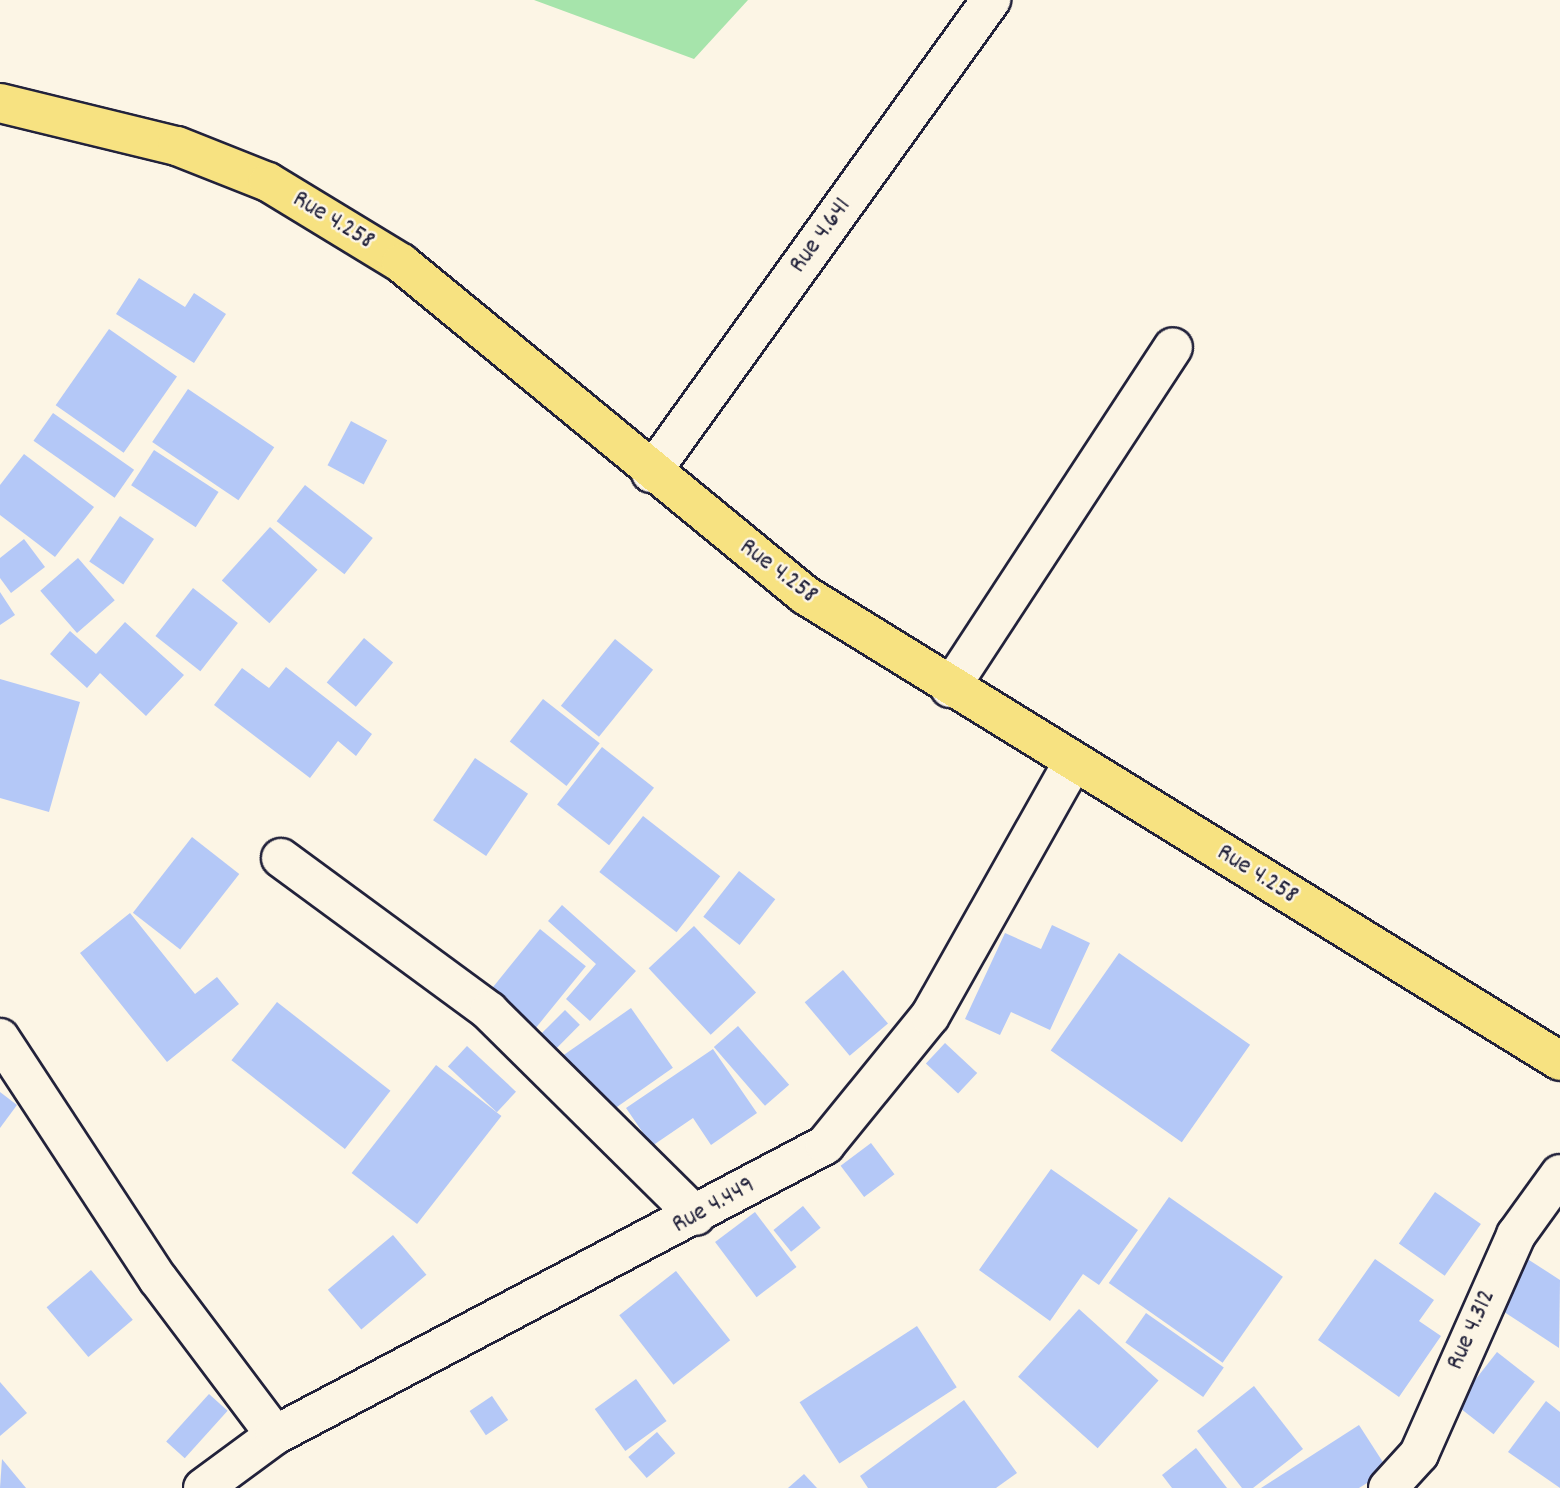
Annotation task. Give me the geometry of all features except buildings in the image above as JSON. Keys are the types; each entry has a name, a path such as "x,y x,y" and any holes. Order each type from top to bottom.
{"highway":[{"name":"Rue 4.258","path":"0,103 177,146 268,182 401,263 651,473 805,596 950,688 1560,1062"}],"street":[{"name":"Rue 4.641","path":"651,473 991,0"},
{"path":"950,688 1173,347"},
{"name":"Rue 4.449","path":"203,1488 275,1435 696,1216 825,1145 887,1075 930,1016 1073,762"},
{"path":"281,858 489,1011 696,1216"},
{"path":"0,1038 158,1279 275,1435"},
{"name":"Rue 4.312","path":"1388,1488 1419,1454 1516,1235 1560,1174"}],"green space":[{"path":"534,0 748,0 694,59"}]}
